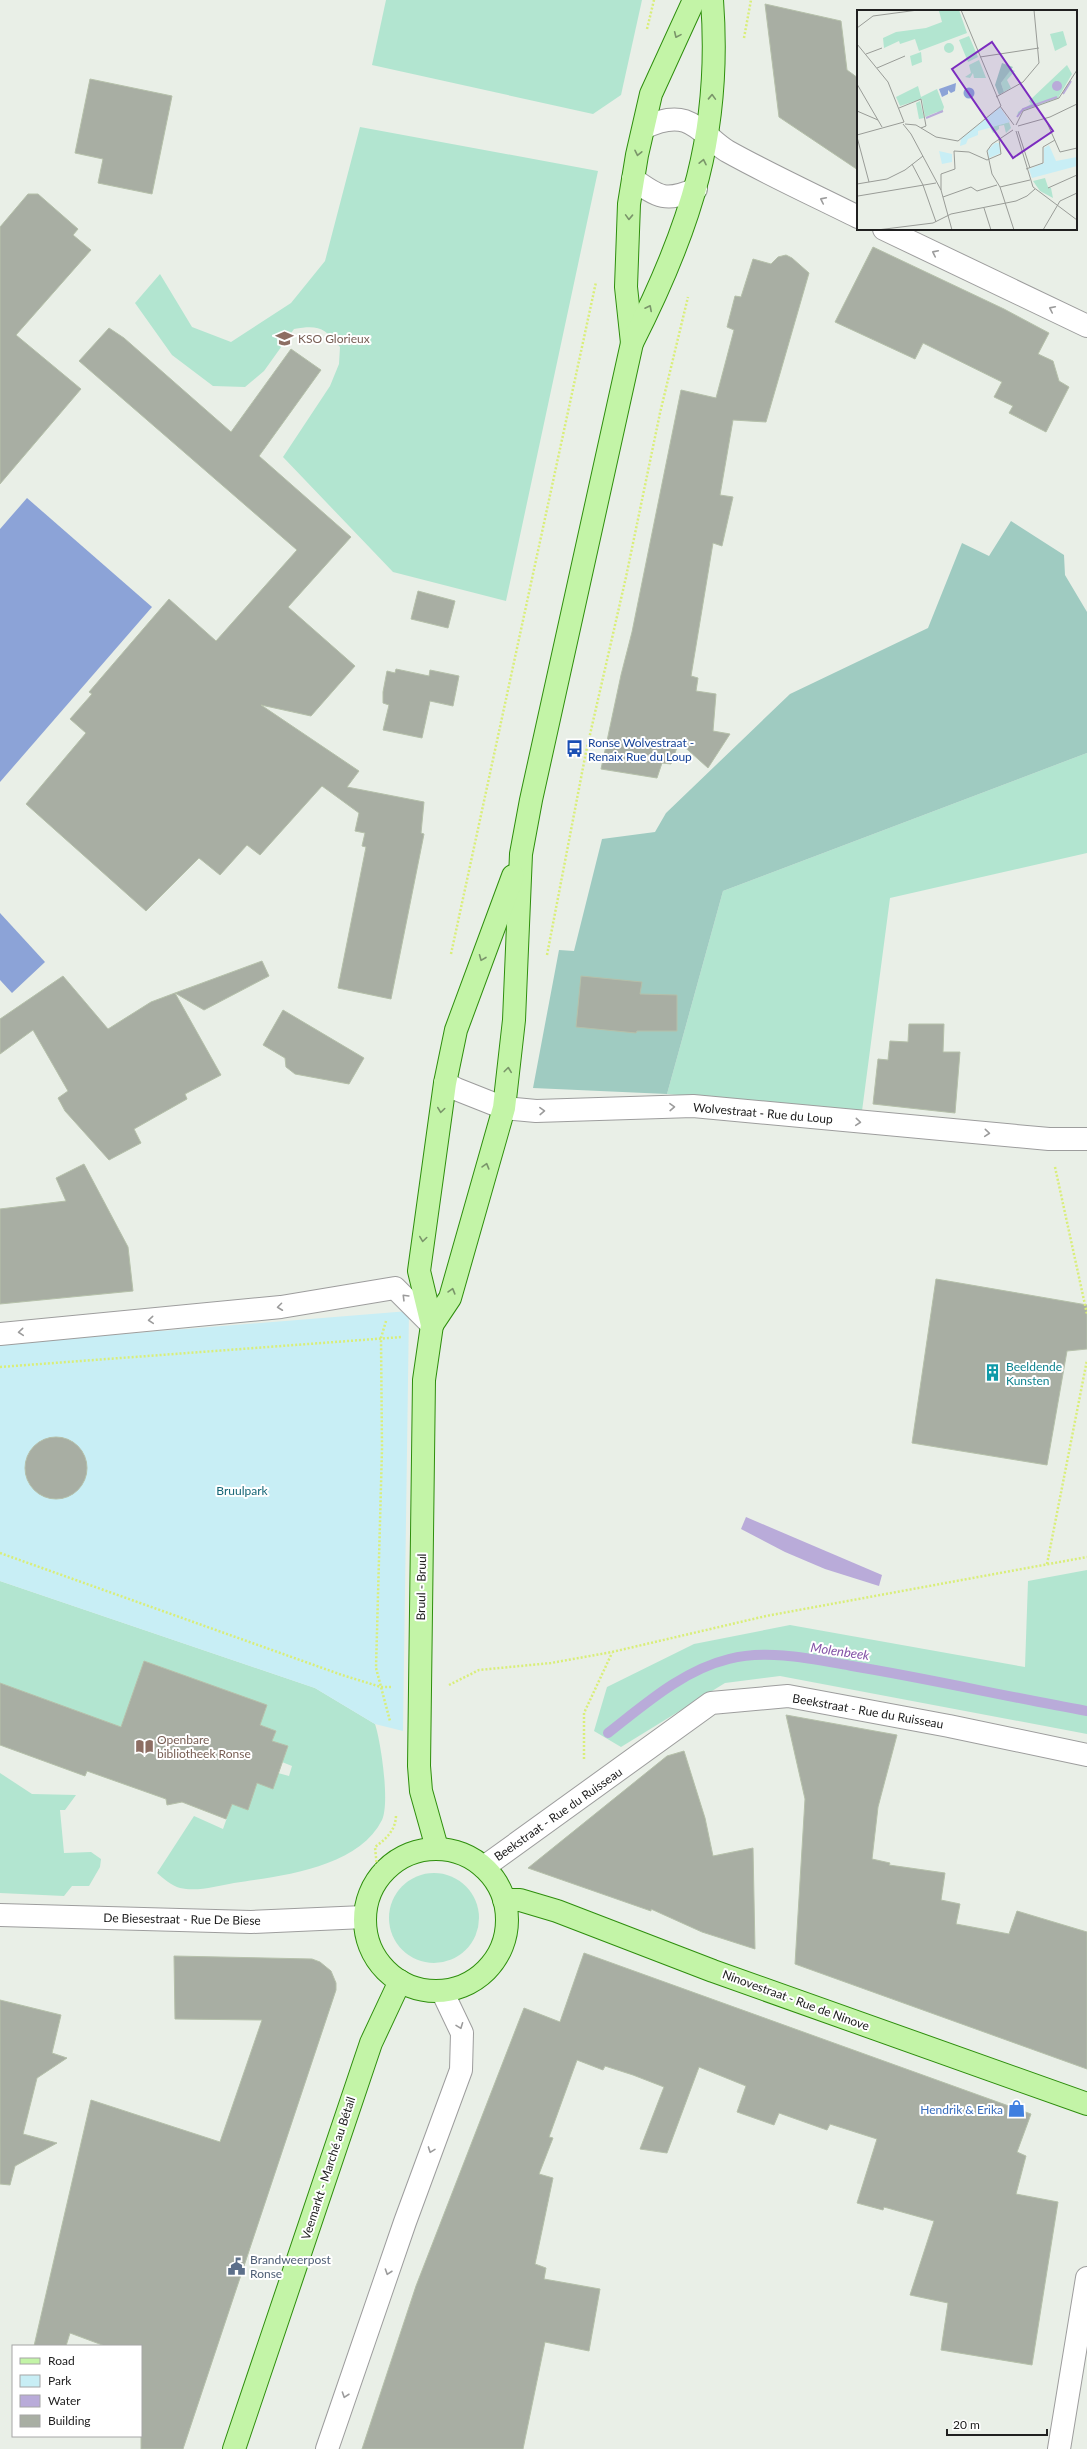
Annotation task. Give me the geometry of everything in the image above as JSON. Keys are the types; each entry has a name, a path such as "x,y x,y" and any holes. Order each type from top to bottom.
{"main road":[{"path":"632,343 626,287 629,204 633,179 651,94 694,0"},
{"path":"432,1330 450,1298 504,1108 514,1020 522,854 531,800 632,343 654,299 696,189 708,136 712,101 715,30 712,0"},
{"path":"432,1330 419,1271 445,1083 456,1030 522,854"},
{"name":"Bruul - Bruul","path":"432,1330 424,1380 419,1766 421,1791 437,1848"},
{"path":"437,1848 459,1852 484,1867 494,1878 504,1900 507,1921 505,1936 493,1963 471,1982 442,1991 420,1989 400,1981 389,1974 373,1954 368,1942 364,1917 371,1890 378,1878 392,1863 410,1853 437,1848"},
{"name":"Ninovestraat - Rue de Ninove","path":"504,1900 520,1900 557,1911 713,1971 1087,2104"},
{"name":"Veemarkt - Marché au Bétail","path":"234,2449 371,2043 400,1981"}],"street":[{"path":"644,128 657,122 684,121 708,136 722,148 741,159 857,217"},
{"path":"633,179 660,196 672,198 696,189"},
{"path":"886,230 1087,326"},
{"name":"Wolvestraat - Rue du Loup","path":"445,1083 456,1089 504,1108 536,1111 693,1106 1049,1139 1087,1139"},
{"path":"0,1334 281,1307 395,1288 432,1330"},
{"name":"Beekstraat - Rue du Ruisseau","path":"484,1867 711,1703 788,1696 949,1726 1087,1755"},
{"name":"De Biesestraat - Rue De Biese","path":"0,1915 251,1922 364,1917"},
{"path":"328,2449 405,2222 460,2070 462,2032 442,1991"},
{"path":"1059,2449 1087,2278"}],"path":[{"path":"743,44 751,0"},
{"path":"546,963 586,752 626,578 660,413 689,289"},
{"path":"1049,1139 1087,1314"},
{"path":"0,1367 432,1330"},
{"path":"1047,1564 1087,1360"},
{"path":"0,1553 342,1675 381,1687 419,1689 451,1684 479,1670 551,1663 612,1652 766,1616 1087,1557"},
{"path":"587,1794 582,1738 584,1713 612,1652"}],"green space":[{"path":"386,0 642,0 621,95 593,114 372,65"},
{"path":"360,127 598,171 506,601 393,572 283,457 330,386 339,364 340,347 325,331 309,327 294,329 264,371 245,387 213,386 172,355 135,303 160,274 192,327 231,342 291,303 325,261"},
{"path":"1087,753 1087,853 890,898 862,1111 667,1094 723,891"},
{"name":"Bruulpark","path":"409,1311 403,1731 375,1724 315,1688 0,1581 0,1344"},
{"path":"1087,1570 1087,1734 780,1676 725,1683 621,1747 594,1731 607,1687 694,1644 790,1625 1025,1667 1028,1581"},
{"path":"0,1581 315,1688 375,1724 380,1744 384,1772 385,1800 382,1820 371,1836 355,1849 337,1859 317,1867 274,1877 200,1889 180,1888 171,1884 157,1873 194,1816 223,1829 234,1798 248,1809 257,1783 278,1773 289,1776 292,1766 282,1762 288,1746 272,1741 276,1731 260,1725 267,1705 144,1661 121,1727 0,1683"},
{"path":"0,1773 32,1794 76,1795 65,1810 60,1810 64,1853 91,1852 101,1859 100,1867 89,1886 72,1886 64,1896 0,1893"},
{"path":"434,1873 451,1877 466,1886 475,1901 479,1918 475,1935 466,1950 451,1959 434,1963 417,1959 402,1950 393,1935 389,1918 393,1901 402,1886 417,1877"}],"shaded area":[{"path":"27,498 152,607 0,782 0,529"},
{"path":"1011,521 1064,555 1065,575 1087,612 1087,753 723,891 667,1094 533,1088 559,950 574,951 602,839 655,832 666,813 790,694 928,628 962,543 989,556"},
{"path":"0,913 45,962 12,993 0,980"}],"water":[{"path":"746,1517 882,1575 879,1586 825,1569 785,1552 741,1529"}],"building":[{"path":"765,4 841,21 847,70 857,77 857,169 779,117"},
{"path":"90,79 172,96 152,194 98,183 103,159 75,153"},
{"path":"28,194 38,194 78,229 73,235 91,250 16,335 81,389 0,484 0,227"},
{"path":"873,247 1004,309 1049,333 1038,354 1053,361 1059,381 1069,387 1046,432 1009,413 1013,406 994,397 1002,382 923,343 915,359 835,322"},
{"path":"786,255 792,258 809,273 766,422 733,420 720,495 733,497 722,546 713,543 691,676 698,678 696,691 716,694 713,731 730,734 708,768 679,742 671,764 662,763 657,778 601,769 621,675 632,632 681,390 716,398 734,330 727,327 735,296 741,297 753,259 771,264 778,257"},
{"path":"109,328 124,338 231,432 291,349 321,370 259,456 351,537 288,607 355,666 311,716 261,705 359,771 347,787 424,802 421,833 424,834 391,999 338,988 366,847 362,846 365,833 355,831 359,813 322,786 260,855 247,845 220,875 199,858 146,911 26,804 86,733 70,719 92,694 89,692 169,599 216,641 297,550 79,361"},
{"path":"418,591 455,601 448,628 411,619"},
{"path":"396,669 429,676 430,670 459,676 453,706 430,701 422,738 383,730 389,705 383,703 383,692 387,671 395,673"},
{"path":"262,961 269,976 204,1010 175,993"},
{"path":"63,976 108,1029 151,1002 175,993 221,1075 185,1094 187,1099 134,1129 141,1143 109,1160 65,1111 58,1098 68,1091 33,1030 0,1054 0,1019"},
{"path":"581,976 642,982 640,994 677,995 677,1031 637,1031 636,1033 576,1027"},
{"path":"283,1010 364,1058 349,1084 295,1074 286,1067 285,1058 263,1045"},
{"path":"909,1024 944,1024 943,1052 960,1052 955,1113 873,1104 878,1059 888,1060 890,1041 908,1042"},
{"path":"84,1164 128,1247 133,1291 0,1304 0,1209 66,1201 56,1178"},
{"name":"Beeldende Kunsten","path":"936,1279 1087,1305 1087,1349 1067,1351 1047,1465 912,1443"},
{"path":"56,1437 68,1440 78,1446 84,1456 87,1468 84,1480 78,1490 68,1496 56,1499 44,1496 34,1490 28,1480 25,1468 28,1456 34,1446 44,1440"},
{"name":"Openbare bibliotheek Ronse","path":"144,1661 267,1705 260,1725 276,1731 272,1741 288,1746 273,1789 257,1783 248,1810 232,1804 226,1819 182,1802 167,1805 166,1799 87,1771 85,1776 0,1745 0,1683 121,1727"},
{"path":"786,1715 897,1735 878,1807 872,1859 890,1863 889,1865 945,1873 941,1900 960,1904 956,1924 1009,1934 1017,1911 1087,1932 1087,2069 795,1964 805,1799"},
{"path":"684,1751 705,1818 713,1856 753,1848 755,1949 702,1932 651,1909 651,1911 528,1868 667,1756"},
{"path":"584,1953 1031,2114 1017,2152 1026,2156 1016,2194 1058,2202 1032,2365 941,2350 948,2303 910,2295 934,2221 884,2207 883,2210 857,2203 877,2139 830,2124 827,2130 779,2113 774,2125 737,2112 746,2086 699,2067 667,2153 640,2149 664,2087 605,2066 603,2070 577,2060 549,2137 553,2138 539,2174 553,2178 535,2264 546,2268 544,2279 600,2289 589,2351 545,2342 523,2449 362,2449 416,2286 524,2008 560,2022"},
{"path":"174,1956 312,1959 320,1962 331,1971 336,1983 336,1990 183,2449 141,2449 142,2345 102,2345 70,2333 66,2345 34,2345 91,2100 220,2142 262,2020 175,2019"},
{"path":"0,2000 61,2015 52,2053 67,2058 37,2078 23,2134 57,2143 15,2166 10,2185 0,2184"}],"waterway":[{"name":"Molenbeek","path":"608,1733 650,1700 696,1671 729,1659 759,1655 790,1656 821,1661 1087,1711"}],"place":[{"name":"KSO Glorieux","path":"285,338"},
{"name":"Ronse Wolvestraat - Renaix Rue du Loup","path":"575,749"},
{"name":"Beeldende Kunsten","path":"993,1373"},
{"name":"Openbare bibliotheek Ronse","path":"144,1746"},
{"name":"Hendrik & Erika","path":"1016,2109"},
{"name":"Brandweerpost Ronse","path":"237,2266"}]}
